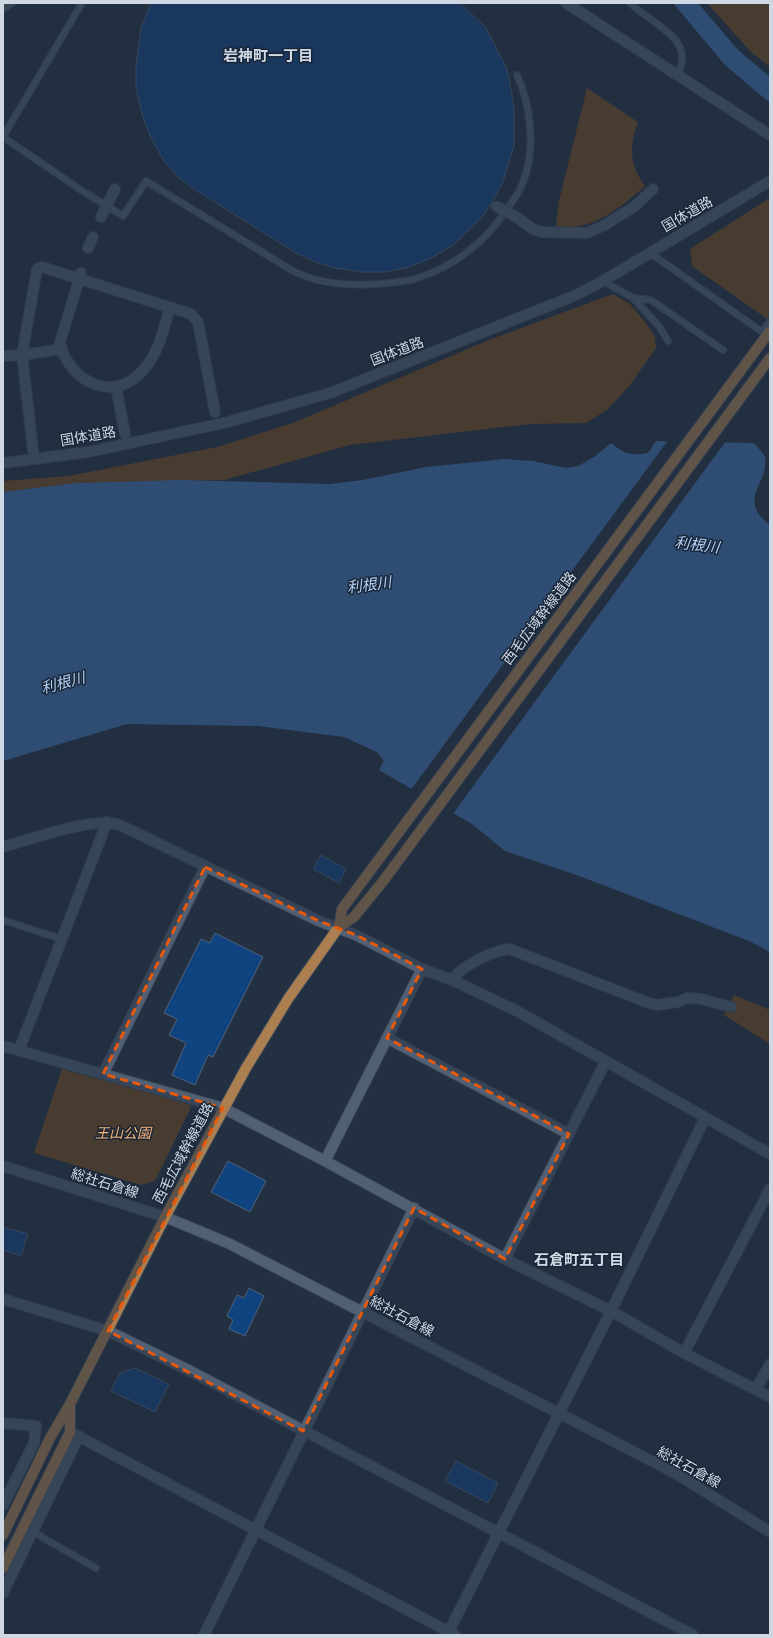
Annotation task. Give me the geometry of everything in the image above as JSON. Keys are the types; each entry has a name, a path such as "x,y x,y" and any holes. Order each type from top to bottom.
{"main road":[{"name":"西毛広域幹線道路","path":"3,1535 57,1425 70,1404 164,1217 223,1108 288,999 338,927 342,909 770,330"},
{"name":"西毛広域幹線道路","path":"338,927 354,917 384,880 770,358"},
{"name":"西毛広域幹線道路","path":"3,1568 75,1434 70,1404"}],"street":[{"path":"566,3 770,135"},
{"name":"国体道路","path":"3,463 88,452 209,426 330,393 536,312 603,281 649,252 770,181"},
{"path":"496,206 516,217 533,229 542,232 587,233 635,206 653,188"},
{"path":"101,217 105,206 115,190"},
{"path":"88,248 92,237"},
{"path":"33,450 22,355 37,269 42,267 80,276 191,314 198,322 215,412"},
{"path":"80,276 62,332 62,349 68,362 78,374 98,387 124,385 144,370 151,360 170,307"},
{"path":"3,356 22,355 62,349"},
{"path":"116,386 125,434"},
{"path":"3,847 91,823 107,822 120,825 319,922 338,927 356,935 422,969 452,980 517,1011 770,1154"},
{"path":"19,1050 107,822"},
{"path":"103,1074 205,867"},
{"path":"452,980 470,965 498,951 510,949 657,1005 678,1002 687,998 694,998 731,1007"},
{"path":"325,1161 422,969"},
{"path":"387,1038 568,1134"},
{"path":"3,1046 223,1108 414,1208 505,1259 610,1311 770,1397"},
{"path":"505,1259 606,1061"},
{"path":"3,1593 34,1532 75,1434 450,1634 498,1534 705,1118"},
{"name":"総社石倉線","path":"3,1166 164,1217 241,1249 675,1473 770,1532"},
{"path":"684,1352 770,1190"},
{"path":"204,1635 362,1311 414,1208"},
{"path":"3,1300 108,1330 692,1635"},
{"path":"756,1390 770,1364"},
{"path":"3,1422 36,1426 34,1443 3,1505"}],"lane":[{"path":"3,9 12,3"},
{"path":"82,3 3,137 105,206 124,216 146,181 308,279 355,285 392,283 418,278 453,262 476,246 497,224 524,181 529,157 531,124 524,91 518,75"},
{"path":"630,3 678,40 684,58 677,75"},
{"path":"649,252 762,332 770,321"},
{"path":"603,281 633,298 659,326 668,340"},
{"path":"633,298 650,300 723,350"},
{"path":"3,920 62,939"},
{"path":"34,1532 96,1568"}],"highlighted area":[{"path":"205,867 319,921 356,935 422,969 387,1038 569,1134 505,1259 414,1208 303,1431 108,1331 223,1108 103,1074"}],"green space":[{"path":"707,3 770,3 770,67 751,52"},
{"path":"587,88 638,122 633,139 632,155 636,170 645,186 615,210 593,222 581,226 556,226 559,201"},
{"path":"770,198 770,321 692,266 690,249"},
{"path":"613,294 630,304 645,322 655,337 656,348 630,385 608,409 586,423 530,424 350,445 224,480 76,483 3,492 3,481 69,476 217,447 293,423 484,342"},
{"path":"734,995 770,1010 770,1044 724,1015"},
{"name":"王山公園","path":"62,1069 192,1105 155,1181 141,1185 34,1153"}],"water":[{"path":"673,3 698,3 738,50 770,77 770,103 725,65"},
{"name":"利根川","path":"656,441 754,443 765,458 763,476 756,492 755,508 760,516 770,525 770,952 749,941 582,877 505,851 472,824 379,770 384,761 377,752 344,737 258,726 127,724 3,761 3,492 76,483 180,480 330,484 363,480 426,467 505,459 533,461 566,468 578,466 594,457 611,443 624,452 637,454 648,453"}],"pier":[{"path":"669,439 726,441 452,815 410,791"}],"building":[{"path":"151,3 460,3 486,28 507,69 509,78 514,108 514,145 503,182 494,199 483,216 452,246 429,259 406,268 386,272 362,272 335,268 318,263 296,253 194,189 178,177 164,161 150,136 142,114 136,89 136,66 141,28"},
{"path":"321,855 346,869 339,883 313,869"},
{"path":"215,933 263,957 213,1057 208,1055 195,1085 172,1075 186,1043 169,1035 177,1019 164,1013 201,939 210,943"},
{"path":"228,1161 266,1181 250,1212 211,1192"},
{"path":"3,1227 28,1234 21,1256 3,1250"},
{"path":"249,1288 264,1296 245,1336 229,1329 233,1320 227,1316 237,1295 244,1298"},
{"path":"135,1368 169,1384 155,1412 111,1391 120,1373"},
{"path":"456,1461 498,1483 488,1503 445,1481"}],"district":[{"name":"岩神町一丁目","path":"268,56"},
{"name":"石倉町五丁目","path":"579,1260"}]}
